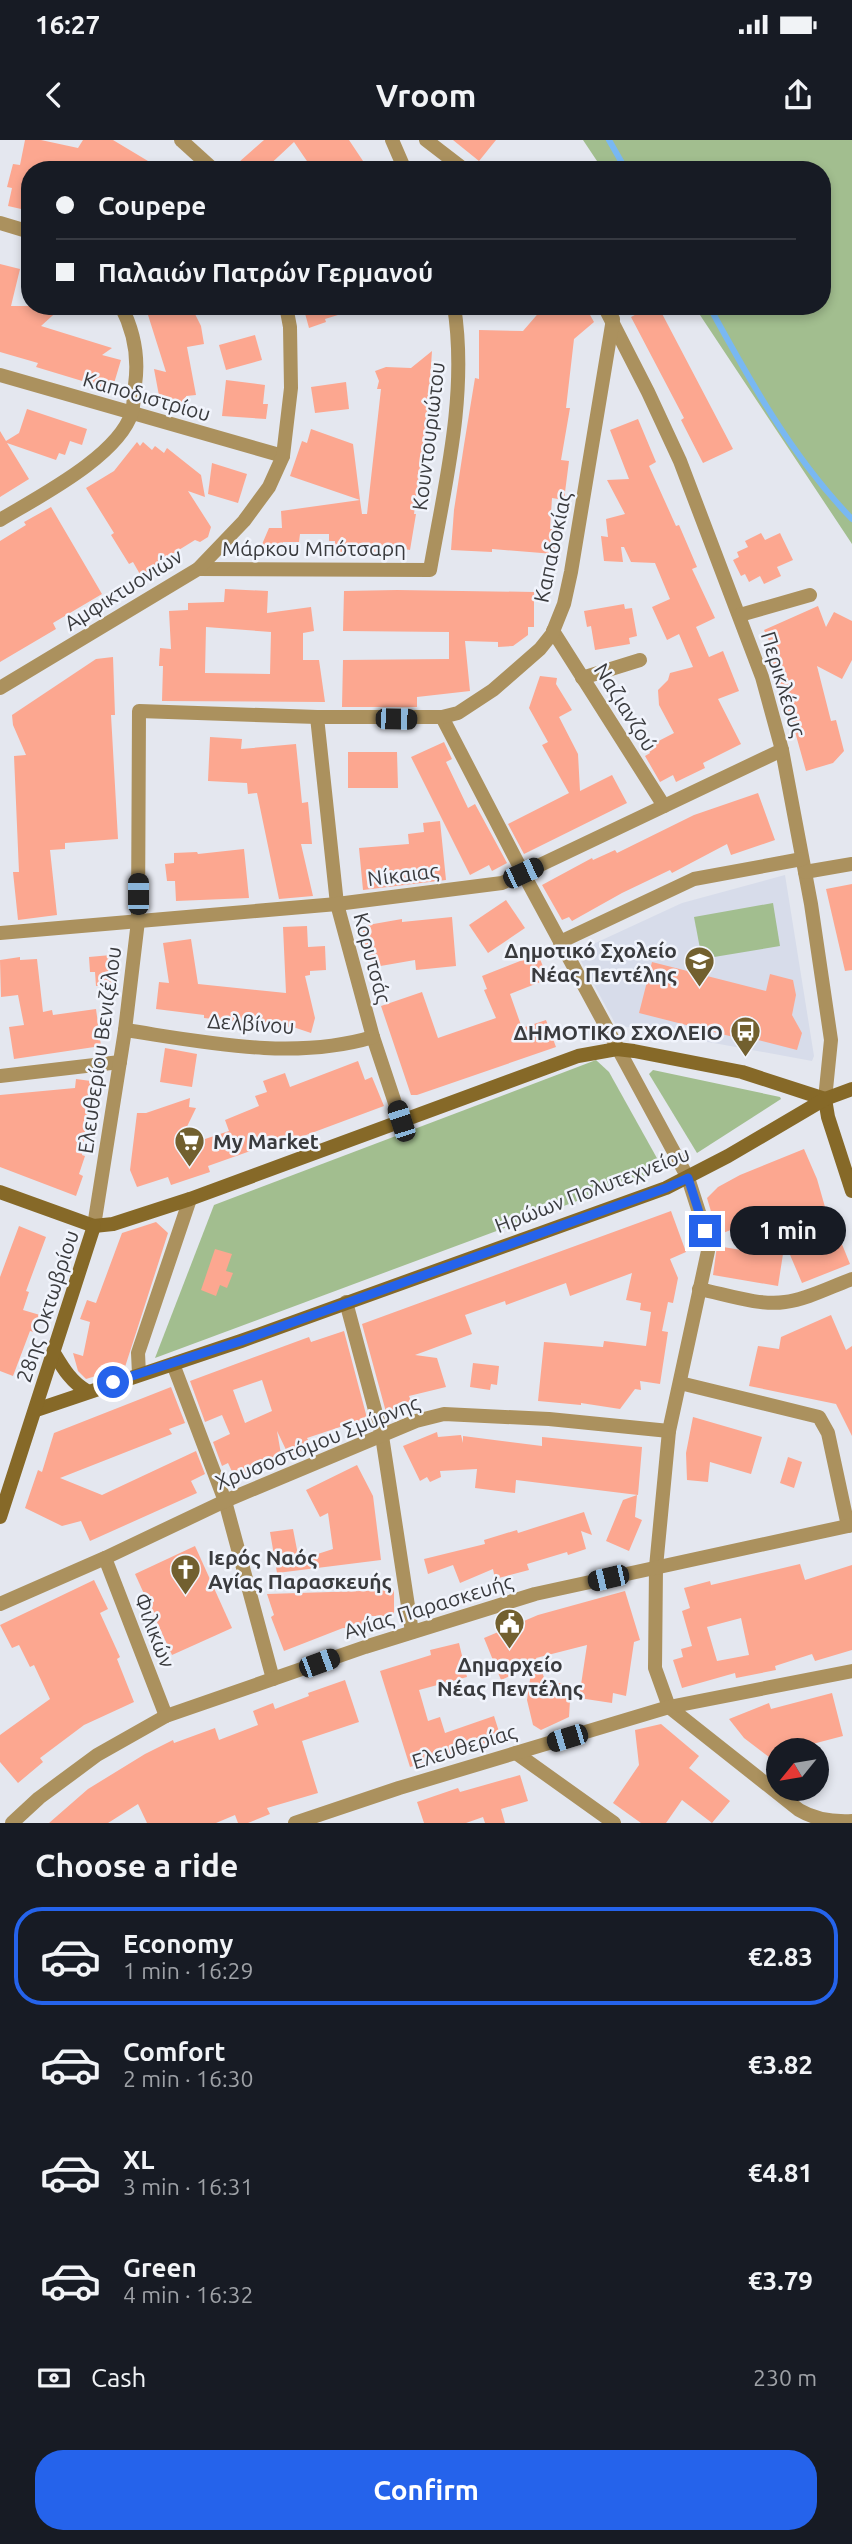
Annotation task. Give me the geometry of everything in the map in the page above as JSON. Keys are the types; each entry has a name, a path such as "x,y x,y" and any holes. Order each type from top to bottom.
{"main road":[{"path":"0,1192 94,1226 114,1224 190,1199 578,1056 617,1049 742,1072 825,1099 828,1117 852,1191"},
{"name":"Ηρώων Πολυτεχνείου","path":"36,1410 173,1364 666,1188 825,1099 852,1089"},
{"name":"28ης Οκτωβρίου","path":"1,1509 36,1410 94,1226"},
{"path":"54,1353 66,1373 87,1391"}],"street":[{"path":"181,140 204,161"},
{"path":"392,140 401,161"},
{"path":"426,140 453,161"},
{"path":"0,223 21,229"},
{"path":"0,520 84,467 117,436 132,413 136,354 125,315"},
{"name":"Αμφικτυονιών","path":"0,688 198,569 244,521 269,487 283,456 291,388 288,315"},
{"name":"Κουντουριώτου","path":"430,570 451,453 457,394 458,354 455,315"},
{"name":"Περικλέους","path":"610,315 680,461 762,677 782,750 831,1040 825,1099"},
{"name":"Καπαδοκίας","path":"138,711 317,718 442,717 458,713 493,690 540,649 553,631 564,604 613,319"},
{"name":"Καποδιστρίου","path":"0,375 283,456"},
{"name":"Μάρκου Μπότσαρη","path":"198,569 430,570"},
{"path":"740,615 810,595"},
{"name":"Ναζιανζού","path":"553,631 664,806"},
{"path":"582,678 640,660"},
{"name":"Ελευθερίου Βενιζέλου","path":"94,1226 125,1030 138,920 138,711"},
{"path":"442,717 688,1178 705,1231 708,1251 669,1431 656,1567 655,1668 669,1707 799,1810 810,1816 835,1822 852,1821"},
{"name":"Κορυτσάς","path":"317,718 337,904 373,1037 401,1121"},
{"name":"Νίκαιας","path":"0,933 337,904 502,883 782,750"},
{"path":"560,942 694,879 803,865 852,864"},
{"name":"Δελβίνου","path":"125,1030 226,1045 282,1048 344,1046 373,1037"},
{"path":"0,1076 120,1062"},
{"path":"139,1374 138,1353 190,1199"},
{"path":"699,1289 782,1303 852,1279"},
{"path":"346,1302 382,1436 412,1632"},
{"path":"173,1364 225,1501 273,1679"},
{"path":"680,1383 819,1418 828,1433 850,1525"},
{"name":"Χρυσοστόμου Σμύρνης","path":"0,1604 225,1501 416,1421 444,1414 549,1419 669,1431"},
{"name":"Αγίας Παρασκευής","path":"12,1823 39,1798 97,1755 166,1716 412,1632 535,1594 850,1525"},
{"name":"Φιλικών","path":"105,1558 166,1716"},
{"name":"Ελευθερίας","path":"295,1823 399,1788 669,1707 852,1671"},
{"path":"516,1753 614,1823"}],"shaded area":[{"name":"Δημοτικό Σχολείο Νέας Πεντέλης","path":"785,875 814,1056 812,1061 616,1025 576,952 682,903"}],"green space":[{"path":"583,140 852,140 852,544 700,315 831,315 831,161 597,161"},
{"path":"773,903 780,946 702,959 694,917"},
{"path":"596,1060 609,1072 663,1169 155,1358 214,1205"},
{"path":"653,1070 781,1099 697,1153 649,1074"}],"building":[{"path":"25,140 41,140 78,148 83,140 113,140 148,161 21,161 21,209 8,206 12,188 7,187 13,164 20,165"},
{"path":"264,140 349,140 363,161 307,161 294,142 274,161 240,161"},
{"path":"453,140 496,140 479,161"},
{"path":"0,264 20,269 11,306 21,306 21,315 53,315 41,326 112,348 102,355 121,360 112,390 36,367 38,363 0,352"},
{"path":"148,315 196,315 201,326 204,344 187,347 196,395 186,396 187,402 170,405 169,399 160,401 154,369 166,372"},
{"path":"305,315 338,315 325,319 326,322 309,328"},
{"path":"537,315 590,315 594,322 574,339 566,408 570,408 561,460 569,461 564,500 552,498 550,529 556,529 554,554 492,549 492,552 451,550 464,445 475,378 479,379 479,330 523,331"},
{"path":"663,315 733,449 703,463 681,420 684,418 631,317"},
{"path":"255,335 262,360 226,370 219,345"},
{"path":"432,351 410,550 388,546 387,554 354,548 354,553 335,553 335,541 329,541 329,534 300,534 299,542 283,542 284,549 260,549 269,528 282,528 281,511 360,500 362,514 367,514 381,389 377,389 379,381 375,371 386,367 411,368"},
{"path":"226,380 265,385 263,404 268,404 266,419 222,416"},
{"path":"346,382 349,409 315,413 311,387"},
{"path":"27,409 87,429 82,445 70,441 65,455 59,453 56,460 7,443 29,479 0,497 0,431 6,441 19,433"},
{"path":"638,419 656,462 649,466 676,526 679,525 697,567 692,569 715,618 696,627 709,657 723,651 739,691 718,699 741,744 703,763 705,768 676,782 673,775 660,782 645,756 650,753 647,747 674,733 659,705 658,690 668,680 670,673 693,667 679,634 667,640 652,607 670,599 655,563 631,562 624,547 621,547 623,562 604,561 601,536 608,537 606,519 625,514 607,480 629,479 610,430"},
{"path":"311,429 353,444 360,500 290,476 302,441 307,443"},
{"path":"137,442 140,446 143,442 152,450 155,446 164,453 167,448 201,475 205,497 188,491 211,527 208,537 200,542 195,540 141,576 133,562 129,564 111,535 114,533 86,488 114,471"},
{"path":"212,463 247,474 238,503 208,494"},
{"path":"51,507 102,594 53,623 56,629 0,662 0,541 26,525 24,522"},
{"path":"761,533 765,540 780,533 793,560 777,567 781,576 764,584 760,576 749,582 745,574 741,576 733,560 739,557 737,552 748,547 745,541"},
{"path":"225,589 268,591 267,613 311,607 314,631 303,633 303,660 319,660 325,702 162,701 163,666 159,666 160,648 171,649 169,611 188,610 188,603 224,602","holes":["206,627 271,632 270,674 205,673"]},
{"path":"344,591 534,592 534,627 528,627 528,635 513,646 498,647 498,642 465,641 470,691 417,697 417,707 342,707 343,660 449,659 449,632 343,631"},
{"path":"624,604 625,609 632,608 637,636 629,638 630,644 595,650 591,626 587,627 584,611"},
{"path":"818,606 826,627 834,612 852,621 852,660 842,679 817,666 831,721 836,720 844,751 833,763 806,771 792,721 763,646 770,643 764,630"},
{"path":"113,657 115,715 111,715 118,839 65,843 65,849 50,850 57,915 18,920 13,872 19,872 14,756 26,755 13,725 12,715 96,659"},
{"path":"540,676 557,678 556,684 572,710 559,717 578,754 580,791 612,775 627,803 524,854 508,824 569,793 542,745 548,742 529,708"},
{"path":"210,737 242,739 241,749 296,744 302,803 308,802 312,844 301,844 313,896 279,899 257,793 248,794 247,783 208,781"},
{"path":"444,742 452,759 446,762 468,808 475,804 507,863 492,871 489,865 470,875 411,757"},
{"path":"348,752 397,752 398,788 348,788"},
{"path":"758,793 775,840 731,855 727,844 672,873 670,870 622,893 572,921 569,917 562,920 542,885 592,858 593,860 615,850 617,853 694,815"},
{"path":"440,821 446,880 363,890 359,848 409,844 408,834 424,832 423,823"},
{"path":"244,849 249,898 176,901 175,881 167,881 165,864 174,863 174,853 198,854"},
{"path":"852,884 852,970 845,971 826,889"},
{"path":"506,900 525,928 488,953 469,925"},
{"path":"452,917 456,966 416,970 415,960 369,968 362,926 402,919 402,922"},
{"path":"307,926 308,947 325,946 326,970 310,971 310,975 305,976 315,1018 311,1033 296,1028 204,1018 204,1015 156,1009 159,982 169,983 163,943 191,939 198,984 286,993 283,927"},
{"path":"538,954 548,979 510,994 522,1028 546,1020 556,1047 411,1095 381,1006 422,992 438,1038 496,1018 484,990 487,989 482,976"},
{"path":"111,955 113,985 96,986 95,972 90,972 89,957"},
{"path":"20,957 20,960 37,959 43,1012 52,1010 53,1015 96,1009 101,1046 14,1059 9,1027 24,1025 18,995 1,997 0,960"},
{"path":"652,962 766,991 770,974 793,980 796,995 792,1015 802,1033 797,1050 754,1039 753,1042 639,1013"},
{"path":"165,1048 197,1054 192,1087 160,1082"},
{"path":"358,1061 365,1080 372,1077 384,1106 274,1147 273,1143 208,1166 210,1172 171,1185 168,1177 137,1187 130,1170 137,1113 146,1113 190,1098 189,1107 196,1108 181,1139 196,1133 199,1141 229,1131 225,1120 259,1106 255,1096 267,1092 263,1081 285,1073 290,1087"},
{"path":"76,1079 91,1081 82,1155 85,1156 79,1174 83,1176 76,1196 0,1167 0,1095 75,1088"},
{"path":"804,1149 817,1179 831,1228 835,1227 850,1264 802,1283 785,1243 784,1251 771,1214 718,1235 707,1198 718,1187 740,1175"},
{"path":"671,1211 686,1252 670,1259 678,1278 673,1303 668,1302 662,1331 668,1332 660,1384 640,1381 641,1390 635,1389 620,1409 581,1403 538,1401 544,1342 603,1347 604,1341 646,1346 651,1312 640,1310 641,1303 626,1300 632,1273 570,1296 566,1283 506,1305 505,1301 465,1315 472,1334 415,1355 437,1358 446,1387 409,1396 412,1404 386,1412 362,1324"},
{"path":"156,1222 168,1233 125,1367 86,1379 78,1371 73,1353 83,1356 90,1322 80,1319 87,1300 96,1303 122,1233"},
{"path":"19,1226 46,1237 26,1291 29,1292 23,1310 40,1315 34,1332 30,1331 13,1376 0,1371 0,1277"},
{"path":"717,1246 765,1254 765,1251 783,1254 778,1286 713,1275"},
{"path":"215,1249 232,1254 226,1271 233,1273 227,1288 220,1285 216,1296 201,1290"},
{"path":"831,1315 846,1350 852,1346 852,1436 836,1404 749,1386 758,1346 779,1349 781,1337"},
{"path":"344,1331 367,1418 307,1438 311,1446 289,1456 277,1431 281,1454 235,1478 228,1463 222,1466 213,1442 230,1434 222,1415 205,1422 190,1381 309,1337 311,1342","holes":["262,1380 272,1411 245,1423 233,1390"]},
{"path":"473,1363 499,1366 497,1385 491,1384 490,1390 470,1387"},
{"path":"171,1387 185,1423 169,1429 172,1434 60,1478 102,1495 196,1451 205,1474 191,1481 197,1493 90,1541 81,1521 62,1526 25,1508 38,1470 42,1472 54,1433"},
{"path":"693,1417 762,1437 751,1474 710,1462 708,1482 687,1480 686,1453"},
{"path":"437,1432 438,1437 461,1435 463,1443 463,1436 542,1446 542,1437 642,1447 638,1495 516,1480 515,1493 475,1488 477,1469 440,1471 441,1477 430,1482 427,1477 420,1481 403,1446"},
{"path":"788,1457 802,1462 794,1488 780,1483"},
{"path":"357,1465 373,1496 381,1560 277,1573 270,1532 293,1529 299,1560 333,1549 328,1513 320,1517 306,1490"},
{"path":"637,1495 635,1517 642,1520 629,1551 606,1541 623,1500"},
{"path":"584,1512 592,1535 581,1531 586,1549 527,1564 529,1570 495,1579 493,1569 460,1583 453,1565 428,1574 424,1559 485,1544 484,1540 517,1530 518,1533"},
{"path":"195,1546 232,1628 172,1655 135,1574"},
{"path":"800,1564 805,1580 852,1565 852,1650 815,1661 812,1654 775,1666 776,1670 736,1678 735,1673 682,1688 673,1660 683,1657 681,1649 692,1646 682,1611 690,1608 684,1588 710,1581 711,1585","holes":["741,1618 749,1655 717,1661 707,1627"]},
{"path":"94,1580 108,1609 100,1613 120,1657 117,1659 134,1702 84,1725 40,1758 43,1762 18,1783 0,1762 0,1735 50,1699 34,1665 30,1667 19,1645 12,1648 0,1625"},
{"path":"394,1590 394,1616 365,1616 365,1628 343,1628 284,1651 271,1617 274,1615 267,1594"},
{"path":"625,1591 640,1640 634,1642 626,1696 613,1693 612,1703 579,1698 587,1645 536,1658 546,1682 571,1684 569,1717 541,1730 533,1725 527,1700 532,1666 501,1680 484,1638 538,1615"},
{"path":"459,1643 467,1677 419,1690 428,1721 440,1717 445,1733 494,1716 501,1738 410,1767 380,1671 431,1655 430,1650"},
{"path":"345,1680 359,1722 302,1741 318,1793 267,1808 270,1814 248,1823 238,1823 235,1815 216,1823 147,1823 138,1804 108,1823 49,1823 88,1789 173,1740 174,1743 215,1728 219,1740 258,1725 253,1711 273,1703 275,1709 309,1696 308,1693"},
{"path":"832,1693 843,1736 830,1739 766,1738 766,1755 744,1738 729,1719 769,1703 771,1709"},
{"path":"661,1724 699,1756 689,1768 730,1801 712,1823 682,1800 666,1823 641,1823 613,1803 639,1765 635,1730"},
{"path":"520,1775 528,1801 501,1809 505,1823 485,1823 483,1817 466,1823 424,1823 417,1802 458,1788 460,1792"}],"waterway":[{"path":"609,140 621,161"},
{"path":"714,315 756,390 791,444 852,519"}],"place":[{"name":"Δημοτικό Σχολείο Νέας Πεντέλης","path":"700,989"},
{"name":"ΔΗΜΟΤΙΚΟ ΣΧΟΛΕΙΟ","path":"746,1059"},
{"name":"My Market","path":"190,1168"},
{"name":"Ιερός Ναός Αγίας Παρασκευής","path":"185,1596"},
{"name":"Δημαρχείο Νέας Πεντέλης","path":"510,1651"}],"route":[{"path":"113,1382 241,1341 688,1178 705,1231"}]}
